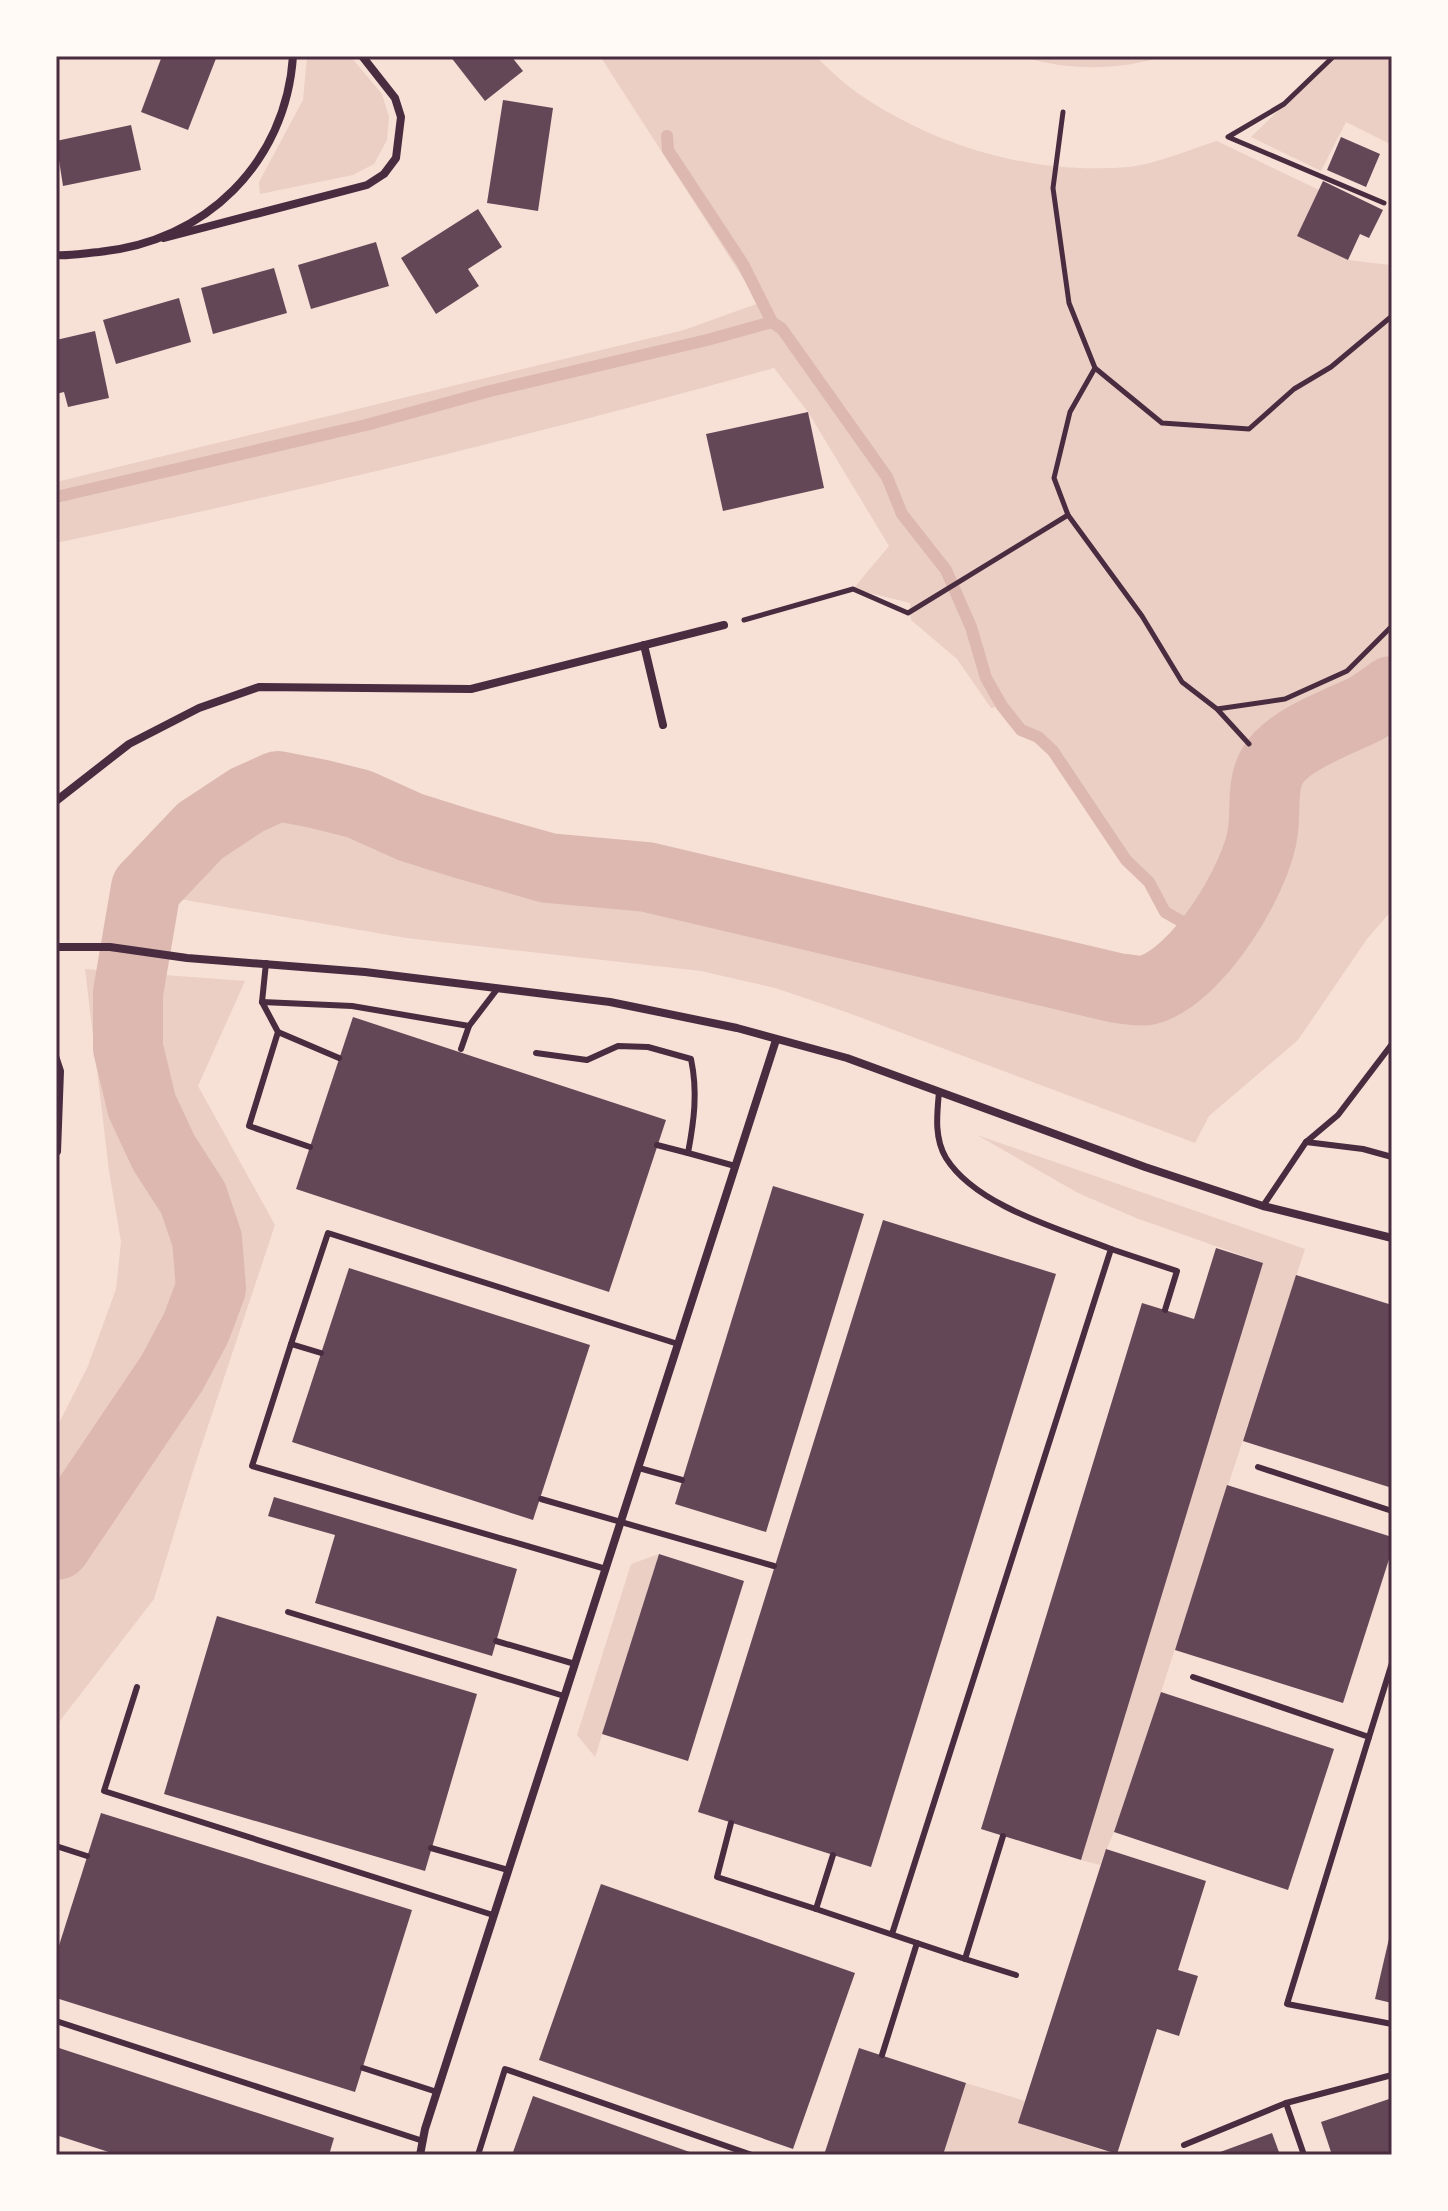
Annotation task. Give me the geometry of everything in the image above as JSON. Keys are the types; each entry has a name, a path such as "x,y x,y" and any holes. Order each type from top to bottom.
{"street":[{"path":"164,238 207,214 235,190 271,140 291,86 293,56"},
{"path":"56,255 118,250 367,185 384,174 396,158 401,117 395,98 362,56"},
{"path":"56,801 129,744 199,708 259,687 471,689 724,625"},
{"path":"644,645 663,725"},
{"path":"56,947 110,947 187,958 266,963 498,988 610,1002 737,1028 847,1058 1263,1206 1392,1238"},
{"path":"420,2155 493,1915 776,1040"}],"lane":[{"path":"266,963 262,1002 278,1032 339,1058"},
{"path":"461,1049 469,1026 498,988"},
{"path":"262,1002 352,1006 469,1026"},
{"path":"278,1032 249,1126 310,1147"},
{"path":"1263,1206 1306,1142 1338,1115 1392,1044"},
{"path":"536,1053 587,1060 618,1046 648,1047 691,1059 695,1079 695,1113 688,1153"},
{"path":"56,1056 61,1071 56,1154"},
{"path":"939,1092 936,1125 945,1156 964,1180 1041,1222 1177,1271 1165,1310"},
{"path":"1306,1142 1363,1149 1392,1157"},
{"path":"657,1145 735,1166"},
{"path":"606,1569 252,1466 328,1233 678,1344"},
{"path":"892,1934 1111,1249"},
{"path":"291,1344 321,1353"},
{"path":"1258,1467 1392,1511"},
{"path":"639,1468 682,1480"},
{"path":"541,1499 774,1566"},
{"path":"288,1612 564,1696"},
{"path":"496,1641 575,1664"},
{"path":"1392,1663 1287,2004 1392,2024"},
{"path":"1193,1677 1369,1737"},
{"path":"137,1687 104,1791 493,1915"},
{"path":"731,1823 717,1877 1016,1975"},
{"path":"965,1959 1003,1836"},
{"path":"56,1846 87,1856"},
{"path":"431,1848 508,1870"},
{"path":"816,1909 833,1855"},
{"path":"882,2055 917,1943"},
{"path":"56,2021 423,2141"},
{"path":"363,2068 437,2092"},
{"path":"478,2155 505,2069 752,2155"},
{"path":"1184,2145 1286,2103 1392,2075"},
{"path":"1286,2103 1304,2155"}],"path":[{"path":"1334,56 1284,104 1228,137 1384,203"},
{"path":"1063,112 1053,188 1069,303 1095,368 1162,423 1249,429 1294,389 1331,367 1392,316"},
{"path":"1095,368 1070,412 1054,478 1068,515 1142,616 1182,682 1217,709 1249,744"},
{"path":"724,625 853,589 908,613 1068,515"},
{"path":"1217,709 1285,699 1347,671 1392,626"}],"shaded area":[{"path":"307,56 350,56 382,94 389,117 387,140 374,164 353,175 260,194 259,182 303,100"},
{"path":"600,56 815,56 856,92 918,128 986,153 1057,166 1129,167 1162,160 1217,141 1319,190 1298,236 1348,260 1391,265 1392,260 1392,910 1367,939 1298,1040 1209,1116 1195,1143 775,988 701,971 406,938 139,892 200,831 247,800 278,786 358,804 410,827 548,868 647,877 1117,988 1147,991 1172,977 1218,931 1188,925 1165,912 1149,882 1126,860 1053,751 1038,737 1021,730 1002,706 991,708 957,659 911,620 910,603 853,589 889,546 808,412 774,368 416,462 56,543 56,482 684,330 759,303"},
{"path":"1021,56 1164,56 1111,67 1074,67"},
{"path":"1334,56 1392,56 1392,145 1346,122 1321,171 1251,137"},
{"path":"85,969 245,981 198,1086 275,1225 154,1599 56,1726 56,1429 88,1366 116,1289 121,1242 109,1171"},
{"path":"977,1135 1305,1249 1161,1692 1100,1865 1081,1860 1258,1261 1136,1218 1078,1193"},
{"path":"659,1554 595,1757 577,1735 631,1564"},
{"path":"966,2083 1025,2101 1019,2123 1117,2155 943,2155"}],"building":[{"path":"162,56 217,56 188,130 141,112"},
{"path":"450,56 511,56 523,71 485,101"},
{"path":"503,100 553,108 538,211 487,203"},
{"path":"131,125 141,170 63,186 56,141"},
{"path":"1341,137 1380,154 1366,187 1327,170"},
{"path":"1323,181 1383,210 1369,238 1360,234 1348,260 1297,236"},
{"path":"478,209 502,247 468,269 479,286 436,314 401,258"},
{"path":"376,242 389,286 311,309 298,265"},
{"path":"274,268 287,313 213,334 201,288"},
{"path":"179,298 191,342 116,364 103,320"},
{"path":"95,331 109,398 68,407 64,392 56,394 56,340"},
{"path":"808,412 824,488 723,511 706,434"},
{"path":"353,1017 666,1120 609,1292 296,1189"},
{"path":"773,1186 864,1214 766,1532 675,1504"},
{"path":"883,1220 1056,1274 871,1867 698,1812"},
{"path":"1216,1248 1263,1263 1081,1860 981,1829 1142,1303 1194,1319"},
{"path":"349,1268 590,1345 533,1520 292,1442"},
{"path":"1296,1275 1392,1305 1392,1488 1243,1441"},
{"path":"1227,1485 1392,1537 1392,1550 1343,1703 1175,1650"},
{"path":"274,1497 517,1569 492,1656 315,1603 335,1535 268,1516"},
{"path":"659,1554 744,1581 688,1761 602,1734"},
{"path":"217,1616 477,1694 425,1871 164,1794"},
{"path":"1161,1692 1334,1749 1288,1890 1114,1832"},
{"path":"101,1813 412,1910 355,2092 56,1998 56,1955"},
{"path":"1106,1849 1206,1881 1178,1970 1198,1976 1179,2036 1157,2029 1117,2154 1018,2123"},
{"path":"601,1884 855,1973 793,2149 539,2060"},
{"path":"1392,1930 1392,2003 1375,1999"},
{"path":"56,2047 334,2138 329,2155 118,2155 56,2135"},
{"path":"859,2048 966,2083 943,2155 824,2155"},
{"path":"533,2096 698,2155 512,2155"},
{"path":"1392,2098 1392,2155 1332,2155 1321,2122"},
{"path":"1272,2133 1280,2155 1212,2155"}],"waterway":[{"path":"667,136 668,150 743,264 772,322"},
{"path":"56,497 366,425 490,391 772,322 782,329 887,477 902,514 946,570 971,627 986,678 1002,706 1021,730 1038,737 1053,751 1126,860 1149,882 1165,912 1188,925 1218,930"},
{"path":"56,1545 172,1373 196,1328 211,1288 207,1239 193,1198 164,1153 142,1106 128,1048 128,993 146,888 200,831 247,800 278,786 319,794 359,804 410,827 548,868 647,877 1117,988 1144,991 1167,981 1186,966 1222,924 1237,899 1258,851 1263,831 1267,780 1280,756 1301,740 1365,709 1392,691"}]}
